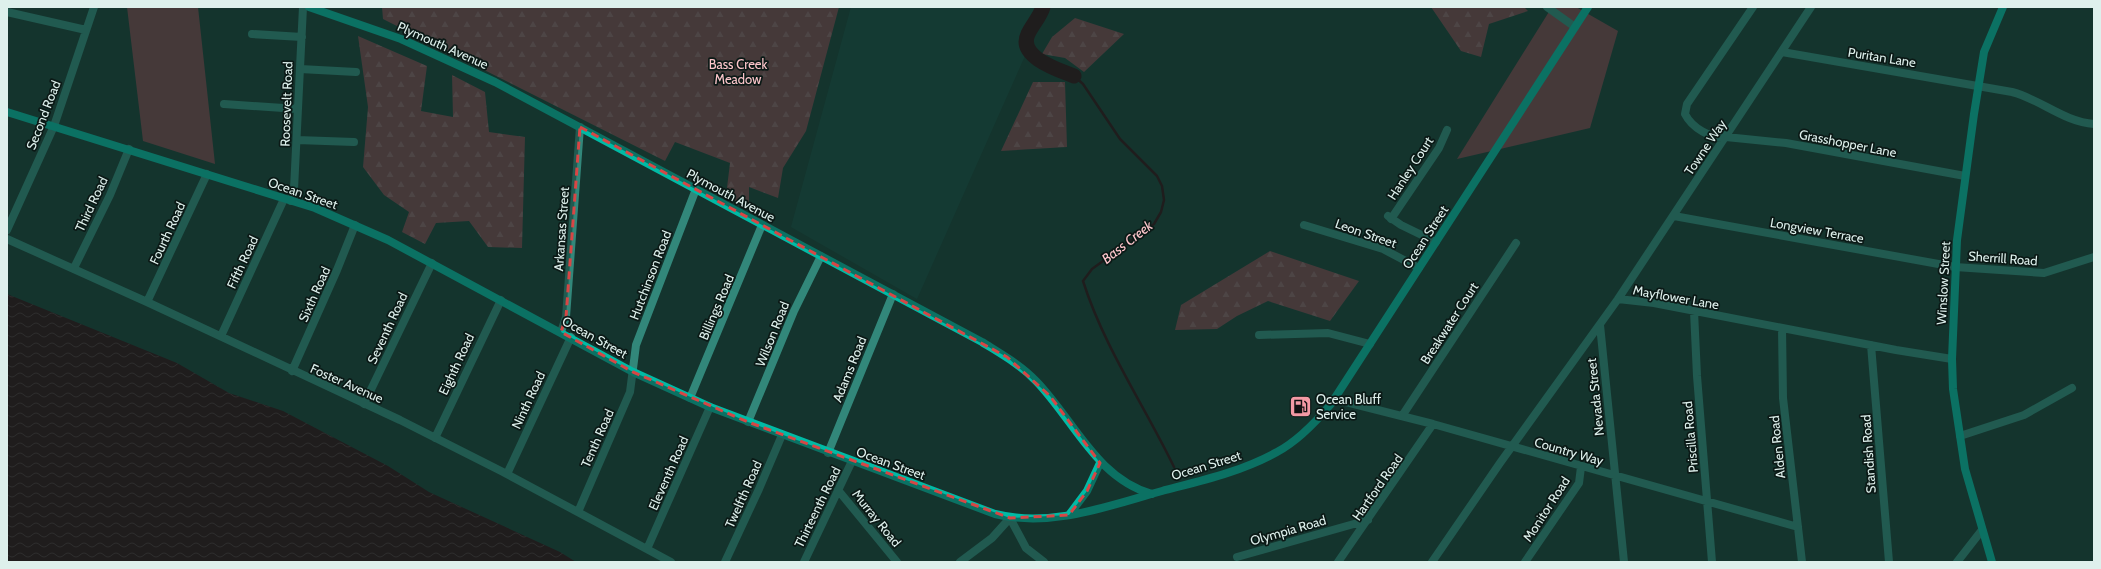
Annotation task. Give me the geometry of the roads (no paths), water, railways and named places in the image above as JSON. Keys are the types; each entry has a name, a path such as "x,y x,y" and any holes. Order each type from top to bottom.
{"main road":[{"name":"Plymouth Avenue","path":"310,7 324,10 401,39 463,66 982,342 1024,369 1050,396 1100,463 1111,473 1133,487 1152,494"},
{"name":"Ocean Street","path":"7,112 288,200 355,225 432,263 571,337 633,372 710,407 828,453 972,506 1010,518 1044,518 1069,515 1152,494 1229,472 1276,453 1308,429 1334,399 1588,7"},
{"name":"Winslow Street","path":"1992,562 1965,469 1953,388 1952,358 1955,267 1979,84 1984,52 2003,7"},
{"path":"1069,515 1087,491 1100,463"}],"street":[{"name":"Second Road","path":"7,230 54,126 94,7"},
{"name":"Roosevelt Road","path":"288,200 294,189 303,7"},
{"path":"1547,7 1575,27"},
{"name":"Grasshopper Lane","path":"1753,7 1687,104 1685,110 1691,123 1704,132 1718,138 1726,137 1786,143 1966,176"},
{"name":"Towne Way","path":"1618,299 1812,7"},
{"path":"7,12 86,30"},
{"path":"252,34 302,37"},
{"name":"Puritan Lane","path":"1782,52 1979,84 2020,94 2071,118 2094,124"},
{"path":"300,69 356,72"},
{"path":"224,104 298,109"},
{"name":"Arkansas Street","path":"561,332 566,317 580,127"},
{"name":"Hanley Court","path":"1436,242 1389,217 1439,148 1447,130"},
{"path":"297,140 354,142"},
{"name":"Third Road","path":"74,268 110,195 129,149"},
{"name":"Fourth Road","path":"148,302 207,174"},
{"name":"Hutchinson Road","path":"633,372 636,345 696,190"},
{"name":"Fifth Road","path":"221,336 288,200"},
{"name":"Longview Terrace","path":"1674,216 1955,267"},
{"name":"Sixth Road","path":"292,371 337,270 355,225"},
{"name":"Billings Road","path":"690,398 762,225"},
{"name":"Leon Street","path":"1304,225 1383,250 1419,268"},
{"name":"Foster Avenue","path":"7,239 148,302 435,438 507,474 671,562"},
{"name":"Breakwater Court","path":"1402,416 1516,243"},
{"name":"Wilson Road","path":"748,422 794,311 822,256"},
{"name":"Sherrill Road","path":"1955,267 2044,273 2094,257"},
{"name":"Seventh Road","path":"364,404 432,263"},
{"name":"Adams Road","path":"828,453 893,294"},
{"name":"Mayflower Lane","path":"1432,562 1512,446 1618,299 1694,311 1871,345 1952,358"},
{"name":"Eighth Road","path":"435,438 501,300"},
{"name":"Priscilla Road","path":"1694,311 1696,376 1708,501 1712,562"},
{"name":"Nevada Street","path":"1600,325 1623,561"},
{"name":"Alden Road","path":"1782,328 1783,398 1802,562"},
{"path":"1259,336 1328,333 1370,344"},
{"name":"Ninth Road","path":"507,474 571,337"},
{"name":"Standish Road","path":"1871,345 1889,562"},
{"name":"Tenth Road","path":"578,512 630,392 633,372"},
{"path":"1960,436 2024,415 2072,388"},
{"name":"Country Way","path":"1334,399 1433,424 1798,527"},
{"name":"Eleventh Road","path":"647,549 710,407"},
{"name":"Hartford Road","path":"1338,562 1433,424"},
{"name":"Twelfth Road","path":"725,562 782,435"},
{"name":"Thirteenth Road","path":"804,562 852,461"},
{"name":"Monitor Road","path":"1525,562 1579,484 1581,467"},
{"name":"Murray Road","path":"838,490 897,562"},
{"path":"960,562 992,538 1010,518 1026,548 1044,562"},
{"name":"Olympia Road","path":"1237,557 1368,520"},
{"path":"1957,562 1982,530"}],"water":[{"path":"7,294 177,363 229,393 283,411 388,466 429,492 560,552 576,562 7,562"}],"waterway":[{"name":"Bass Creek","path":"1043,7 1028,34 1026,42 1028,49 1041,61 1074,76"},
{"name":"Bass Creek","path":"1074,76 1083,84 1120,139 1157,176 1162,186 1164,200 1161,212 1154,224 1092,269 1083,281 1113,353 1174,467"}],"place":[{"name":"Ocean Bluff Service","path":"1301,406"}],"park label":[{"name":"Bass Creek Meadow","path":"738,72"}]}
